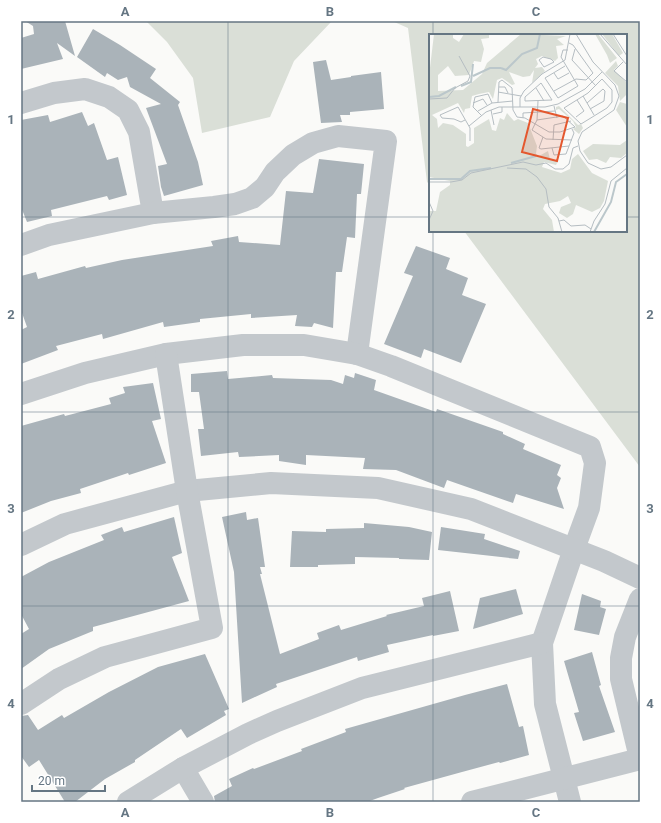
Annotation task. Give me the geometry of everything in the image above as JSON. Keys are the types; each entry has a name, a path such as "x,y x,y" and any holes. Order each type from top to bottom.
{"street":[{"path":"21,103 54,93 85,89 109,97 128,110 139,132 153,214"},
{"path":"21,245 49,235 153,214 235,204 252,198 265,187 275,172 293,155 313,143 338,136 386,141 357,354"},
{"path":"21,394 85,373 166,354 244,345 304,345 357,354 391,366 590,447 595,463 589,508 542,643 545,704 570,802"},
{"path":"21,704 59,679 105,657 212,628 187,490 166,354"},
{"path":"21,545 65,524 187,490 271,483 378,488 471,509 604,561 640,578"},
{"path":"472,802 640,758 621,679 621,658 625,637 640,599"},
{"path":"128,802 183,768 248,734 277,721 362,688 542,643"},
{"path":"183,768 203,802"}],"shaded area":[{"path":"146,21 332,21 294,61 270,117 202,133 193,78 167,42"},
{"path":"392,21 640,21 640,467 465,232 627,232 627,34 429,34 429,184 427,182 408,28"}],"building":[{"path":"25,21 65,21 75,56 57,43 63,59 21,69 21,38 34,34 33,26"},
{"path":"93,29 156,69 150,78 180,102 178,105 198,162 203,185 164,196 158,166 167,164 146,108 161,104 130,87 127,77 118,80 107,73 105,77 77,57"},
{"path":"326,60 331,80 381,72 384,109 350,112 350,115 340,115 342,122 321,123 313,62"},
{"path":"82,112 88,126 94,123 107,160 118,157 127,195 109,200 107,196 51,210 52,216 27,222 21,207 21,120 48,115 50,122"},
{"path":"319,159 364,164 361,194 357,194 355,238 347,237 342,272 336,272 333,328 314,323 312,327 295,326 297,315 251,318 251,314 200,319 200,322 164,327 163,322 103,339 102,334 56,346 58,350 21,364 21,330 27,327 21,310 21,276 36,272 38,279 85,266 86,268 122,260 213,246 211,241 238,236 239,242 280,245 286,191 313,193"},
{"path":"416,246 450,258 446,269 468,278 462,295 486,304 461,363 424,349 421,358 384,344 413,276 404,273"},
{"path":"227,371 228,379 272,375 273,378 331,380 343,384 345,375 354,378 355,373 376,380 374,390 436,412 437,409 503,432 503,434 525,444 523,449 561,465 557,475 561,478 557,488 564,509 516,494 513,503 447,480 444,488 396,470 363,469 365,458 306,455 306,465 279,461 279,455 239,457 238,452 201,456 198,429 204,429 199,392 191,392 191,374"},
{"path":"153,383 161,419 152,421 166,463 129,475 128,473 80,489 81,493 51,501 21,513 21,426 64,414 65,416 111,404 109,398 125,393 123,387"},
{"path":"246,512 247,520 258,518 265,567 260,567 262,574 260,574 280,654 319,639 317,633 339,625 341,630 387,616 386,615 424,606 422,598 450,591 459,631 387,645 389,652 358,661 357,657 276,684 277,687 242,703 234,572 222,517"},
{"path":"174,517 182,553 172,557 189,601 93,627 93,631 49,649 21,669 21,634 29,629 21,614 21,577 49,562 104,540 101,535 122,527 124,532"},
{"path":"364,523 409,527 432,532 429,560 355,557 355,564 318,565 318,567 290,567 292,531 326,532 326,529 364,528"},
{"path":"441,527 485,534 484,539 520,551 518,559 438,550"},
{"path":"516,589 523,614 473,629 480,598"},
{"path":"582,594 601,601 600,607 606,609 599,635 574,630"},
{"path":"592,652 601,685 599,686 615,732 583,741 574,713 579,712 564,661"},
{"path":"205,654 229,709 224,711 226,715 187,738 181,729 135,760 135,762 105,779 75,802 65,802 39,760 29,767 21,756 21,716 28,715 38,730 62,715 64,718 109,692 158,667"},
{"path":"507,684 519,727 523,726 529,755 404,788 405,789 367,802 215,802 214,796 232,786 229,779 253,768 254,769 302,751 301,749 346,732 345,729"}]}
